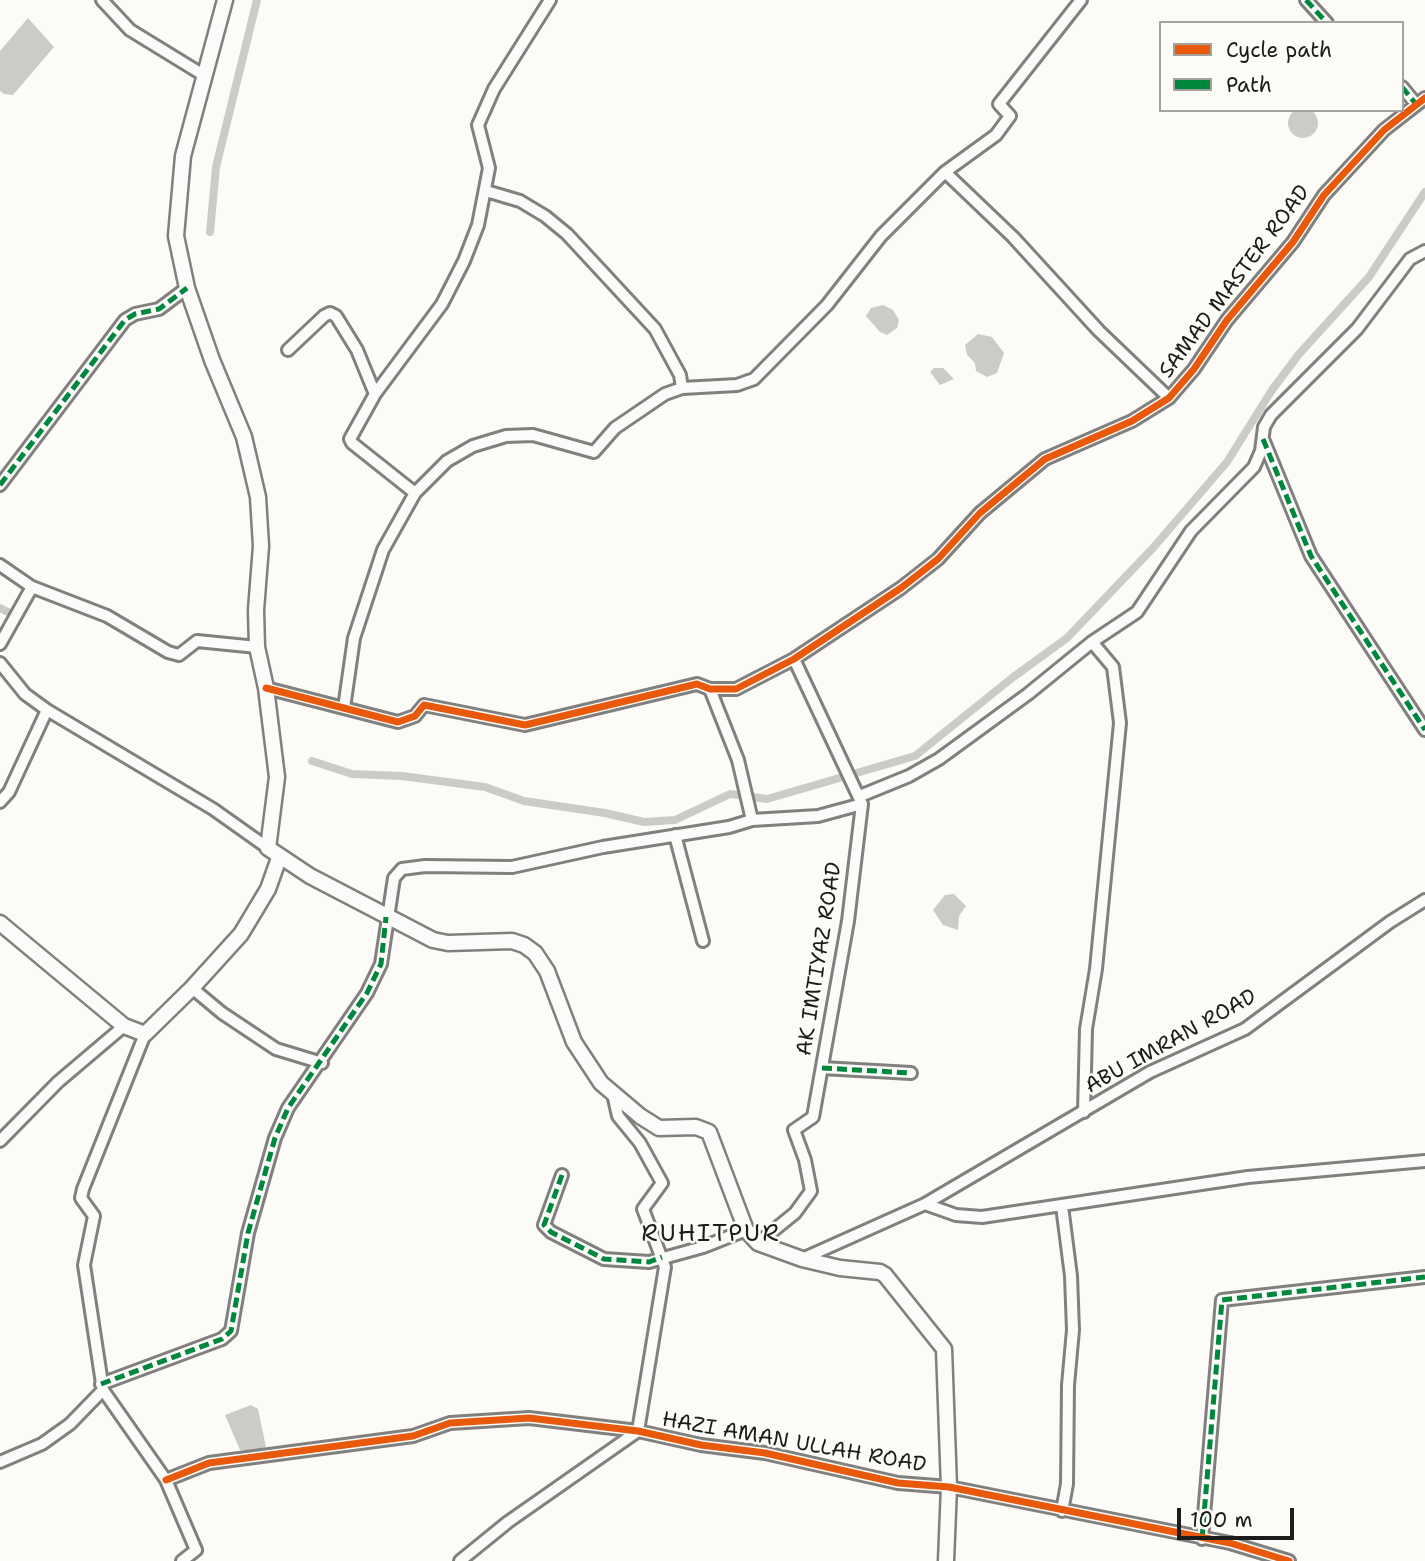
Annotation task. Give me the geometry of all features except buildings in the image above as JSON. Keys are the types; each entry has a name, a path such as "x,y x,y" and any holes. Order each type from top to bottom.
{"main road":[{"path":"225,0 183,156 176,236 187,288 250,454 258,497 261,546 256,610 257,647 267,688 277,777 268,848 279,858 433,940 448,943 512,941 524,944 535,953 547,971 574,1042 590,1071 613,1094 659,1128 696,1127 709,1132 746,1230 758,1243 802,1259 840,1268 880,1272 940,1343 946,1370 946,1561"},
{"path":"0,922 124,1026 145,1034 192,988 248,923 268,889 279,858"}],"street":[{"path":"102,0 130,30 205,76"},
{"path":"415,493 352,443 352,435 375,394 442,304 478,225 489,168 478,125 494,89 550,0"},
{"path":"344,708 354,638 383,551 415,493 447,461 473,446 506,436 533,435 594,452 631,416 665,394 682,388 737,385 754,379 827,305 881,236 945,172 996,135 1010,117 999,104 1081,0"},
{"path":"1306,0 1326,21"},
{"path":"1404,89 1421,101"},
{"name":"SAMAD MASTER ROAD","path":"267,688 323,700 398,722 415,716 425,705 525,725 697,684 710,689 736,689 794,659 901,588 938,559 980,513 1045,459 1132,421 1169,398 1194,369 1227,320 1293,242 1324,195 1353,160 1421,101"},
{"path":"945,172 1013,237 1099,331 1169,398"},
{"path":"486,191 520,201 567,234 655,329 681,375 682,388"},
{"path":"0,1462 42,1444 70,1424 102,1387 222,1339 231,1331 248,1233 275,1138 288,1108 322,1063 344,1024 367,993 381,964 394,878 402,869 425,866 512,867 729,827 752,820 818,816 909,776 939,759 1028,694 1092,642 1138,612 1191,531 1254,467 1264,427 1280,403 1357,329 1410,259 1425,251"},
{"path":"0,485 125,320 135,314 159,309 187,288"},
{"path":"288,351 324,316 330,313 337,316 357,350 375,394"},
{"path":"1263,439 1311,556 1425,730"},
{"path":"0,565 32,587 69,604 90,609 179,655 197,641 257,647"},
{"path":"0,644 32,587"},
{"path":"1084,1112 1086,1029 1096,969 1120,723 1113,667 1092,642"},
{"path":"794,659 860,797"},
{"path":"0,663 25,694 47,710 213,808 268,848"},
{"path":"710,689 726,724 746,788 752,820"},
{"path":"0,802 9,792 47,710"},
{"name":"AK IMTIYAZ ROAD","path":"758,1243 795,1213 811,1191 805,1160 794,1130 813,1118 848,921 860,797"},
{"path":"676,835 702,942"},
{"name":"ABU IMRAN ROAD","path":"802,1259 926,1204 1150,1072 1245,1028 1390,922 1425,901"},
{"path":"192,988 222,1013 276,1049 322,1063"},
{"path":"0,1141 58,1082 124,1026"},
{"path":"145,1034 92,1161 81,1198 94,1216 84,1265 102,1387 166,1480 196,1550 182,1561"},
{"path":"822,1068 911,1073"},
{"path":"460,1561 508,1522 638,1432 665,1268 643,1209 662,1183 640,1143 618,1116 613,1094"},
{"path":"926,1204 956,1215 982,1217 1248,1177 1425,1161"},
{"path":"562,1175 544,1225 551,1232 604,1259 649,1262 695,1250 746,1230"},
{"path":"1062,1206 1071,1276 1073,1330 1068,1385 1067,1484 1062,1511"},
{"path":"1202,1539 1222,1300 1425,1277"},
{"name":"HAZI AMAN ULLAH ROAD","path":"166,1480 209,1463 413,1436 450,1423 529,1418 638,1432 701,1445 765,1453 898,1483 948,1488 1230,1543 1289,1561"}],"shaded area":[{"path":"28,18 54,47 13,95 4,94 0,91 0,51"},
{"path":"1294,112 1312,112 1316,117 1316,129 1303,138 1293,133 1288,123"},
{"path":"883,305 893,310 899,320 897,328 887,335 880,332 866,316 871,308"},
{"path":"978,334 992,337 1004,353 997,373 987,377 976,371 975,363 967,355 965,345"},
{"path":"934,368 943,368 954,379 940,385 930,372"},
{"path":"954,894 966,906 959,916 958,930 943,925 933,910 945,895"},
{"path":"251,1405 258,1409 266,1447 259,1450 240,1450 225,1415"}],"waterway":[{"path":"210,232 216,167 257,0"},
{"path":"312,761 352,774 402,776 485,787 524,801 605,813 644,822 675,820 730,794 767,799 915,756 1012,678 1067,638 1153,548 1227,462 1272,390 1299,354 1369,277 1425,192"},
{"path":"0,608 14,615"}],"marked path":[{"path":"1306,0 1325,21"},
{"path":"1404,89 1416,104"},
{"path":"0,485 125,320 135,314 159,309 187,288"},
{"path":"1263,439 1311,556 1425,730"},
{"path":"101,1384 222,1339 231,1331 248,1233 275,1138 288,1108 367,993 381,964 386,917"},
{"path":"822,1068 911,1073"},
{"path":"562,1175 544,1225 551,1232 604,1259 649,1262 662,1257"},
{"path":"1202,1539 1222,1300 1425,1277"}],"cycle path":[{"path":"266,688 398,722 415,716 424,705 525,725 697,684 710,689 736,689 794,659 901,588 938,559 980,513 1045,459 1132,421 1169,398 1194,369 1227,320 1293,242 1324,195 1384,130 1425,98"},
{"path":"166,1480 209,1463 413,1436 450,1423 529,1418 638,1431 701,1445 765,1453 898,1483 949,1487 1230,1543 1289,1561"}],"district":[{"name":"RUHITPUR","path":"711,1235"}]}
